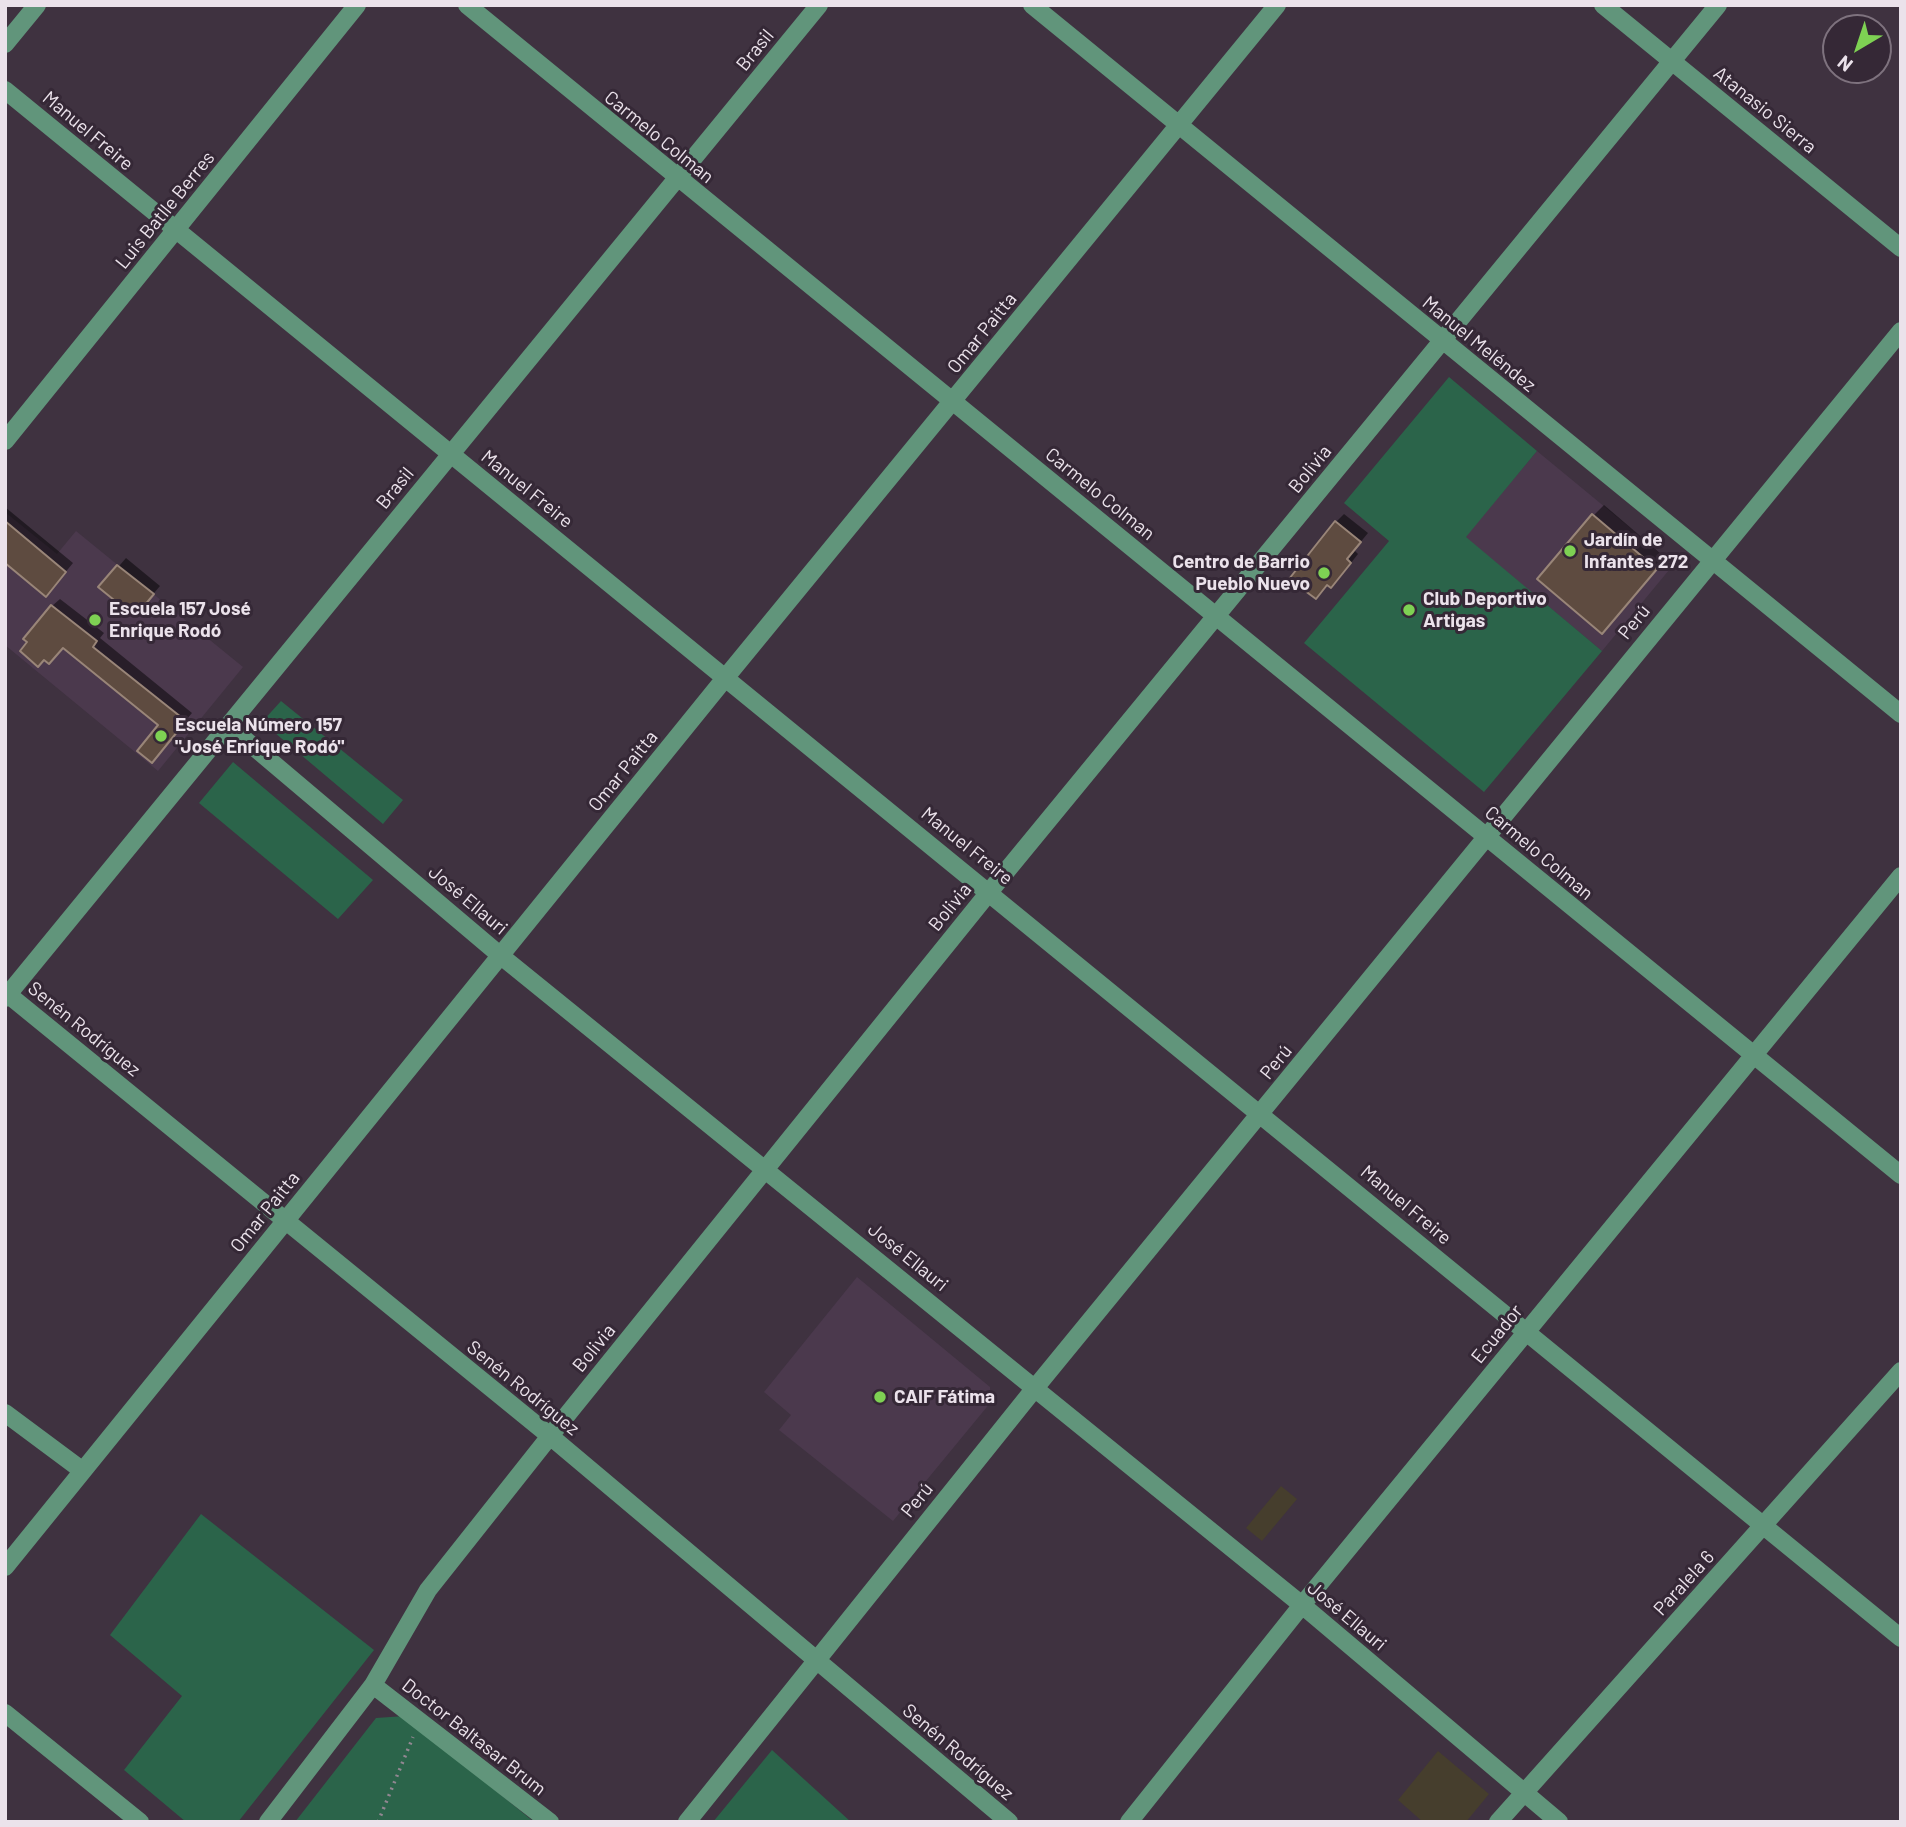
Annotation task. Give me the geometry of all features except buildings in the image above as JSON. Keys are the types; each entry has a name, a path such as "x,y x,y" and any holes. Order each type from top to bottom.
{"street":[{"path":"5,44 37,5"},
{"name":"Luis Batlle Berres","path":"5,441 357,5"},
{"name":"Carmelo Colman","path":"467,5 677,179 1218,616 1752,1057 1901,1175"},
{"name":"Brasil","path":"6,995 819,5"},
{"name":"Manuel Meléndez","path":"1032,5 1178,127 1901,714"},
{"name":"Omar Paitta","path":"5,1567 726,677 1277,5"},
{"name":"Atanasio Sierra","path":"1603,5 1901,248"},
{"name":"Bolivia","path":"268,1822 373,1685 428,1590 550,1436 990,891 1718,5"},
{"name":"Manuel Freire","path":"5,90 175,231 1262,1112 1901,1638"},
{"name":"Perú","path":"687,1822 1035,1388 1901,331"},
{"name":"José Ellauri","path":"229,726 501,956 1302,1605 1559,1822"},
{"name":"Ecuador","path":"1129,1822 1302,1605 1901,876"},
{"name":"Senén Rodríguez","path":"6,995 550,1436 1009,1822"},
{"name":"Paralela 6","path":"1497,1822 1901,1371"},
{"path":"5,1413 83,1471"},
{"name":"Doctor Baltasar Brum","path":"373,1685 551,1822"},
{"path":"5,1713 140,1822"}],"path":[{"path":"378,1822 413,1737 409,1727"}],"shaded area":[{"name":"Jardín de Infantes 272","path":"1537,451 1674,564 1602,651 1465,537"},
{"name":"Escuela 157 José Enrique Rodó","path":"5,512 57,554 76,531 243,667 158,771 5,645"},
{"name":"CAIF Fátima","path":"857,1277 990,1387 991,1402 893,1521 779,1430 791,1415 764,1392"},
{"path":"1281,1486 1297,1499 1262,1541 1246,1528"},
{"path":"1438,1751 1489,1794 1466,1822 1423,1822 1398,1800"}],"green space":[{"path":"1449,377 1537,451 1466,537 1602,651 1484,792 1304,643 1389,541 1344,503"},
{"path":"281,701 403,800 383,824 262,722"},
{"path":"233,762 373,880 338,919 199,803"},
{"path":"201,1514 374,1650 238,1822 186,1822 124,1770 182,1696 110,1635"},
{"path":"405,1716 534,1822 295,1822 376,1718"},
{"path":"772,1750 851,1822 713,1822"}],"place":[{"name":"Jardín de Infantes 272","path":"1570,551"},
{"name":"Centro de Barrio Pueblo Nuevo","path":"1324,573"},
{"name":"Club Deportivo Artigas","path":"1409,610"},
{"name":"Escuela 157 José Enrique Rodó","path":"95,620"},
{"name":"Escuela Número 157 \"José Enrique Rodó\"","path":"161,736"},
{"name":"CAIF Fátima","path":"880,1397"}]}
